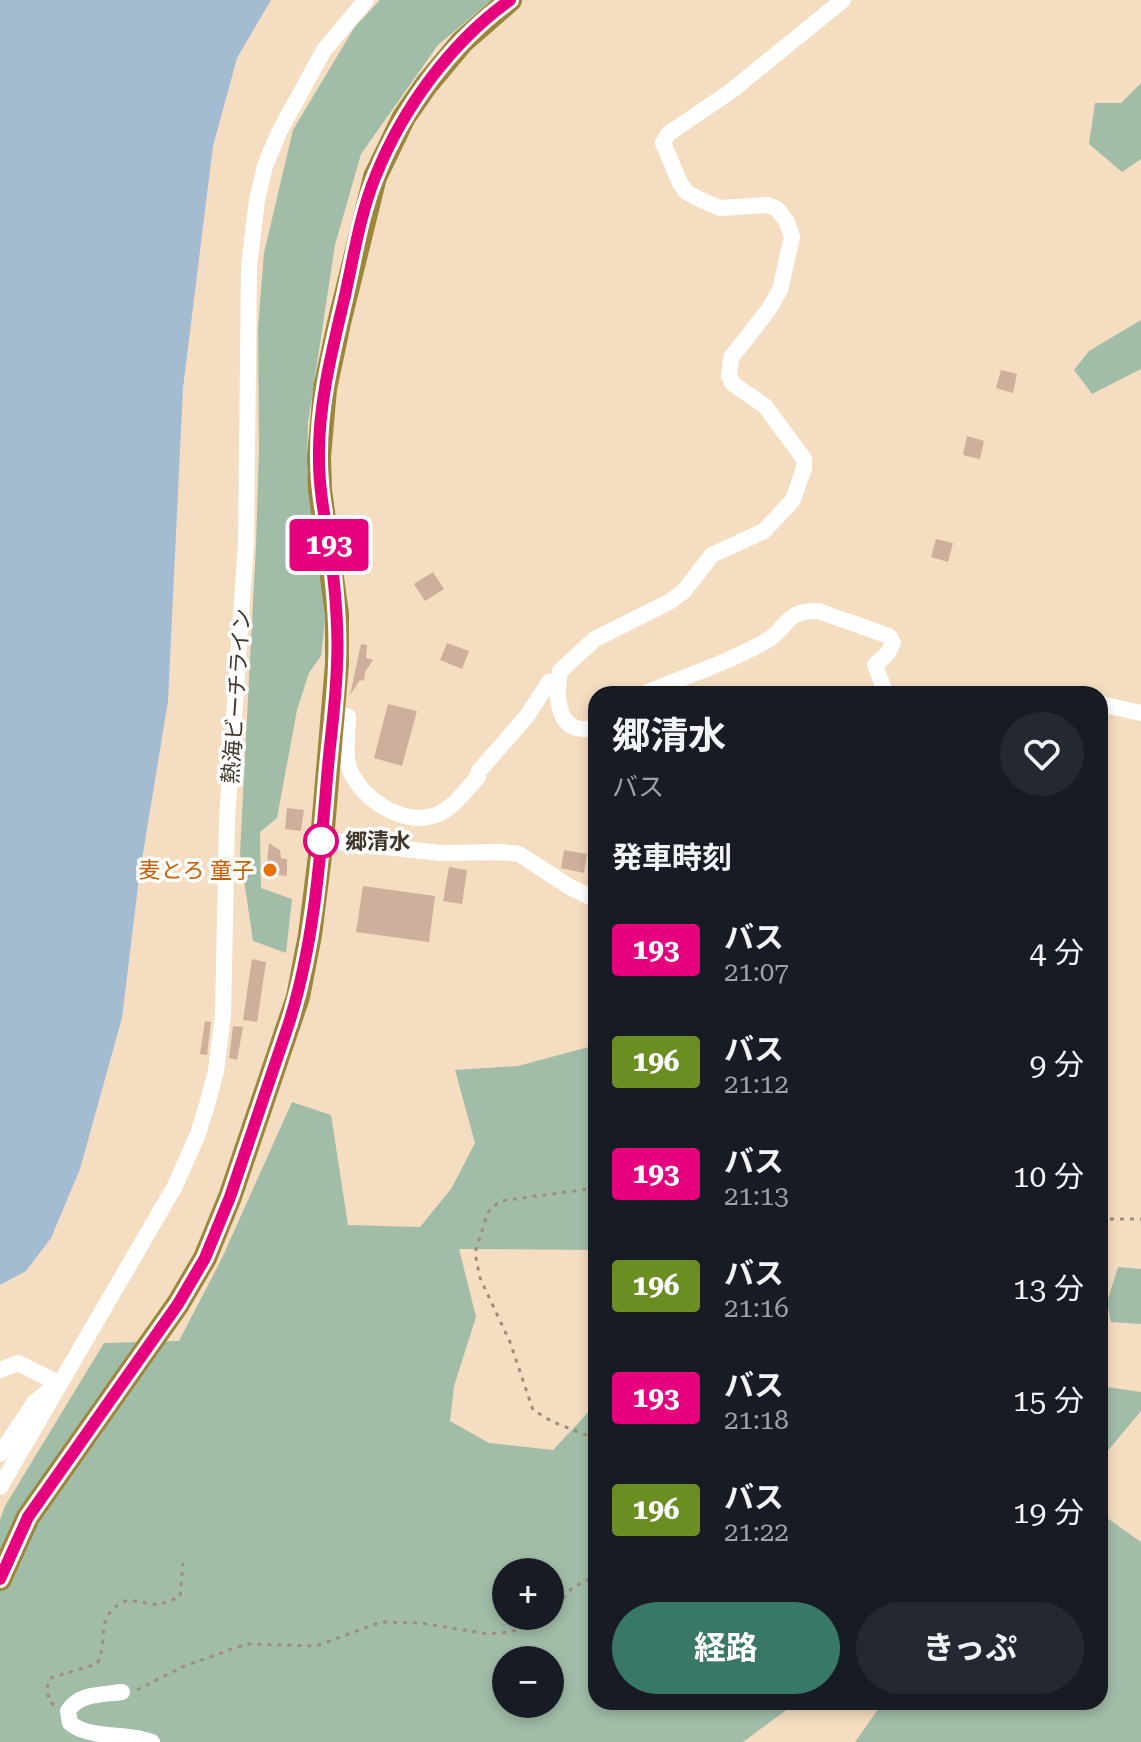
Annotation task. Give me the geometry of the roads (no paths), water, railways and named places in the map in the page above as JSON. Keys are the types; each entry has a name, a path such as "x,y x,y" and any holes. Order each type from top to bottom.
{"highway":[{"path":"0,1579 28,1517 178,1304 205,1258 264,1100 298,997 310,935 322,840 337,664 337,614 320,490 320,426 339,323 367,200 404,117 462,42 510,0"}],"street":[{"name":"熱海ビーチライン","path":"0,1487 175,1186 198,1134 216,1071 223,1015 227,819 246,558 247,307 252,233 260,182 279,132 324,50 366,0"},
{"path":"588,727 576,727 565,721 559,709 560,671 595,639 683,592 712,555 764,531 793,500 804,468 804,459 765,406 733,384 728,366 780,290 792,237 787,222 777,209 768,205 720,208 686,192 663,143 668,134 731,91 843,0"},
{"path":"663,686 770,639 785,621 807,611 818,611 889,636 893,643 888,653 875,665 883,686"},
{"path":"333,711 348,717 348,766 361,790 389,811 426,817 446,810 478,777 479,771 527,716 549,682 558,681"},
{"path":"1108,706 1141,713"},
{"path":"322,840 441,853 519,854 588,896"},
{"path":"0,1370 18,1363 58,1383"},
{"name":"熱海ビーチライン","path":"0,1454 34,1403 58,1383"},
{"path":"122,1692 73,1702 68,1711 70,1723 78,1730 152,1742"}],"water":[{"path":"0,0 271,0 237,58 213,146 183,388 168,701 139,878 122,1018 80,1169 51,1238 26,1271 0,1285"}],"place":[{"name":"郷清水","path":"321,841"},
{"name":"麦とろ 童子","path":"270,870"}]}
